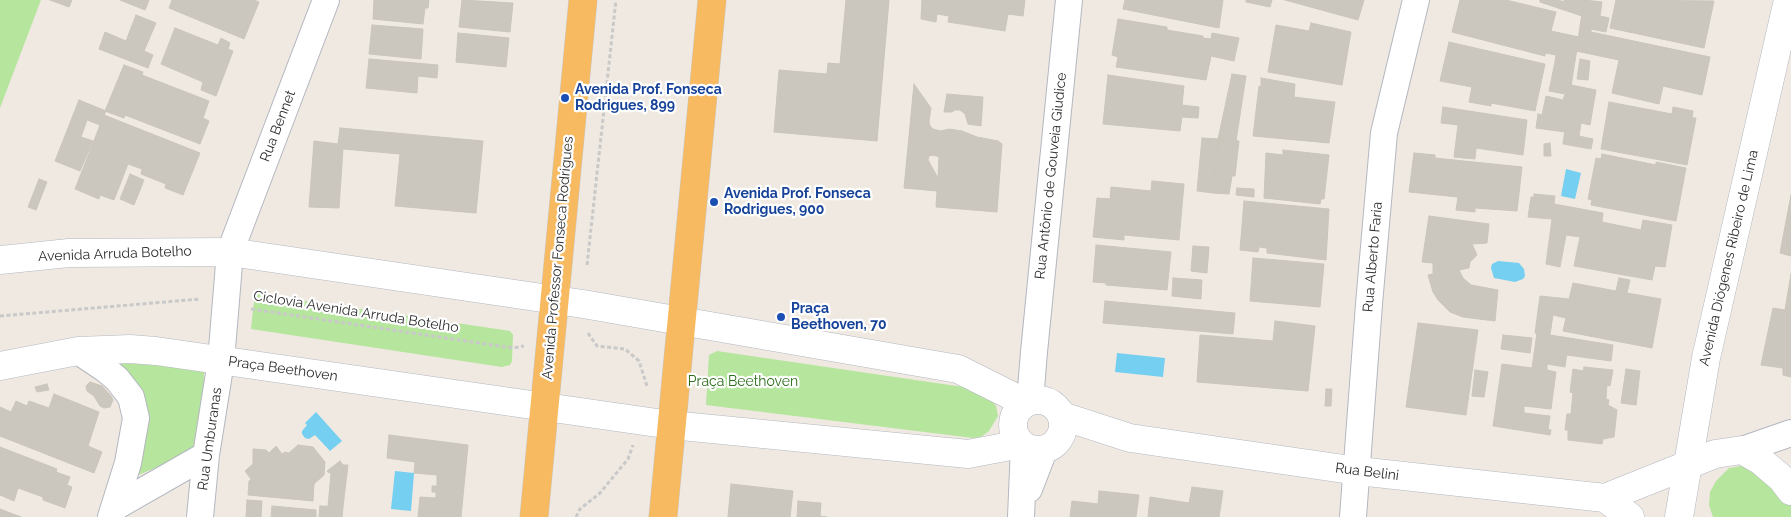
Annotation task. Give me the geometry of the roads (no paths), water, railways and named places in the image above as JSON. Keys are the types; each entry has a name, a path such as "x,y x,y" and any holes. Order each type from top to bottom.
{"highway":[{"name":"Avenida Professor Fonseca Rodrigues","path":"534,517 583,0"},
{"path":"663,517 712,0"}],"street":[{"name":"Rua Bennet","path":"230,252 326,0"},
{"name":"Rua Antônio de Gouveia Giudice","path":"1022,512 1039,425 1034,352 1069,0"},
{"name":"Rua Alberto Faria","path":"1353,517 1384,132 1416,0"},
{"name":"Avenida Diógenes Ribeiro de Lima","path":"1679,517 1706,358 1788,0"},
{"name":"Avenida Arruda Botelho","path":"0,260 69,253 230,252"},
{"name":"Praça Beethoven","path":"230,252 221,361 672,425 968,454 1039,425"},
{"path":"230,252 554,300 585,318 681,322 958,369 1039,425"},
{"path":"0,366 78,351 130,349 221,361"},
{"path":"78,351 111,374 131,397 136,418 128,463 113,512"},
{"name":"Rua Umburanas","path":"200,517 206,455 221,361"},
{"name":"Rua Belini","path":"1039,425 1358,471 1605,498 1715,454 1742,450"},
{"path":"1742,450 1791,432"},
{"path":"1742,450 1761,461 1781,478 1791,491"},
{"path":"113,512 206,455"},
{"path":"1605,498 1630,517"}],"water":[{"path":"1566,169 1581,173 1575,199 1561,196"},
{"path":"1498,261 1519,263 1524,269 1525,276 1523,279 1515,282 1494,278 1491,268 1492,264"},
{"path":"1117,353 1165,358 1163,377 1115,372"},
{"path":"316,412 342,441 330,451 315,435 309,439 305,438 302,434 307,425 305,423"},
{"path":"395,471 414,473 411,511 391,509"}],"place":[{"name":"Avenida Prof. Fonseca Rodrigues, 899","path":"565,98"},
{"name":"Avenida Prof. Fonseca Rodrigues, 900","path":"714,202"},
{"name":"Praça Beethoven, 70","path":"781,317"}]}
